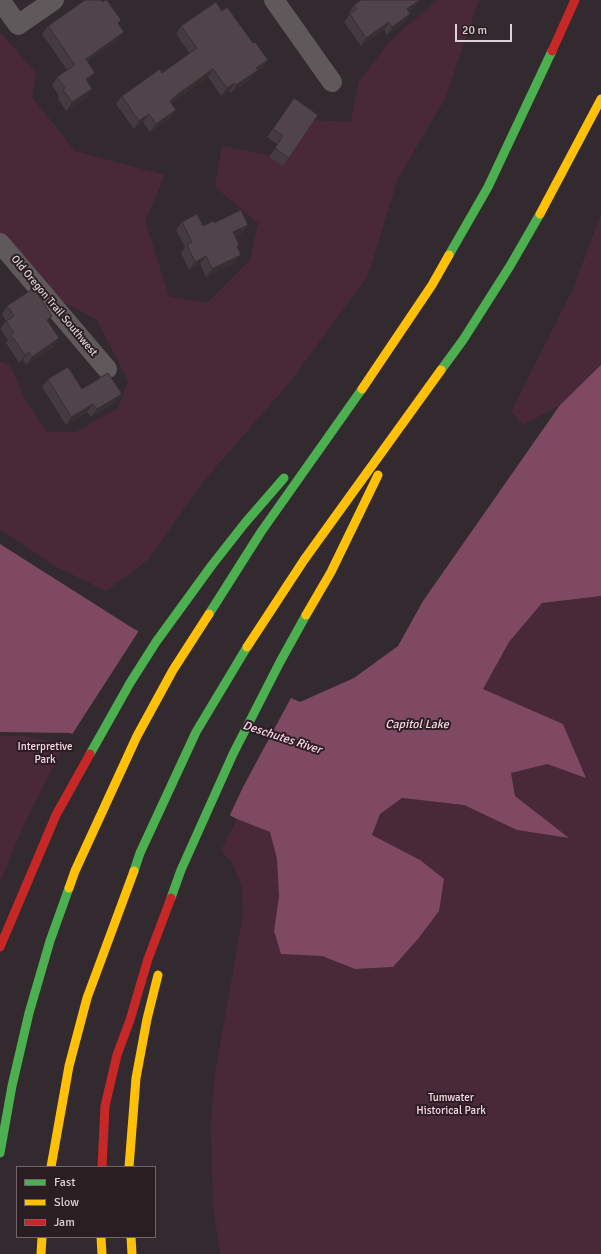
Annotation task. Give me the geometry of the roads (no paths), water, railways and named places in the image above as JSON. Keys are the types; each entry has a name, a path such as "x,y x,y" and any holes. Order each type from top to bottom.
{"highway":[{"path":"0,1153 12,1086 29,1013 50,941 75,871 137,736 173,670 261,532 362,390 432,285 488,187 561,33 575,0"},
{"path":"51,1166 69,1066 87,998 140,853 196,732 241,656 304,560 463,340 510,266 550,197 601,99"},
{"path":"301,459 362,390"},
{"path":"102,1166 105,1106 117,1055 130,1020 148,959 181,870 233,754 280,662 331,572 402,426"},
{"path":"0,947 56,816 103,729 141,666 156,642 212,565 245,523 291,471"},
{"path":"181,870 185,885"},
{"path":"129,1166 136,1078 147,1020 162,964"},
{"path":"41,1254 42,1238"},
{"path":"101,1238 102,1254"},
{"path":"131,1238 132,1254"}],"street":[{"path":"0,0 18,25 54,0"},
{"path":"274,0 332,82"},
{"name":"Old Oregon Trail Southwest","path":"0,243 107,369"}],"water":[{"name":"Capitol Lake","path":"601,365 601,596 542,603 509,642 483,689 563,724 586,778 547,764 511,773 515,796 569,838 517,830 464,805 402,798 380,814 372,835 420,860 444,879 439,911 418,939 393,967 355,969 322,956 281,954 274,931 279,896 277,859 270,832 237,819 70,733 0,732 0,544 134,629 300,702 354,678 398,646 423,601 560,405"}],"water label":[{"name":"Deschutes River","path":"282,738"}],"park label":[{"name":"Interpretive Park","path":"45,753"},
{"name":"Tumwater Historical Park","path":"451,1104"}]}
